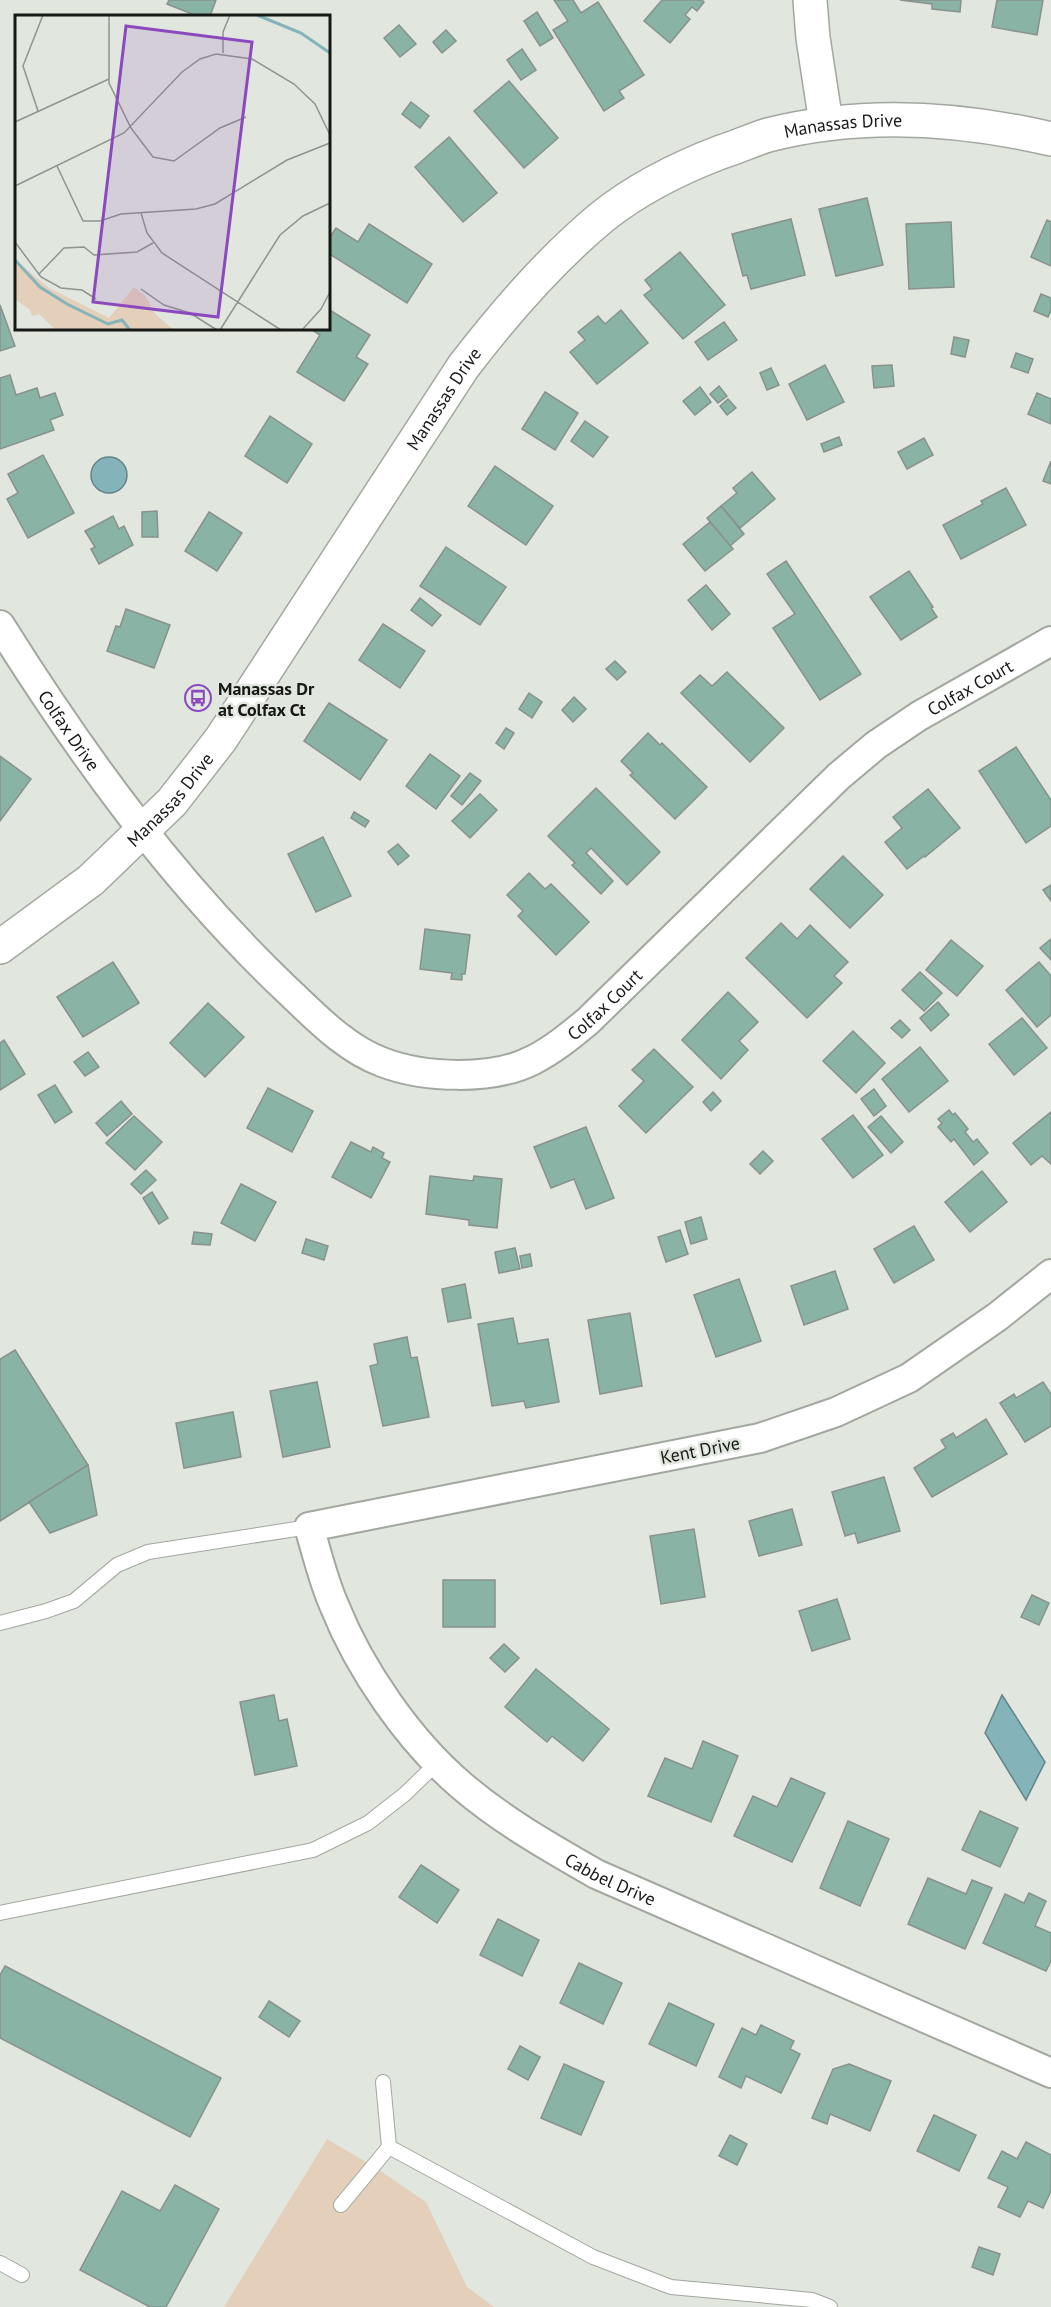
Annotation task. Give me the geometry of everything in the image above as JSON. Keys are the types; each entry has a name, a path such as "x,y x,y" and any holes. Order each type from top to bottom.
{"main road":[{"path":"810,0 813,38 826,123"},
{"name":"Manassas Drive","path":"0,947 91,880 172,802 221,739 463,367 502,316 544,270 603,217 637,193 694,162 767,136 826,123 857,119 929,119 1000,127 1051,139"}],"street":[{"name":"Colfax Drive","path":"0,625 34,679 142,832"},
{"name":"Colfax Court","path":"142,832 199,899 265,969 327,1028 353,1047 381,1062 414,1071 447,1075 506,1069 531,1062 561,1044 588,1021 839,776 876,745 919,716 1051,641"},
{"name":"Kent Drive","path":"309,1527 760,1438 836,1412 909,1378 997,1317 1051,1274"},
{"name":"Cabbel Drive","path":"309,1527 333,1603 376,1685 437,1763 463,1787 525,1833 596,1874 1051,2073"}],"lane":[{"path":"0,1623 46,1611 74,1600 117,1565 148,1552 309,1527"},
{"path":"0,1913 313,1850 368,1823 405,1794 437,1763"},
{"path":"341,2205 388,2147 383,2082"},
{"path":"388,2147 593,2257 671,2287 812,2300 830,2307"},
{"path":"0,2263 22,2275"}],"shaded area":[{"path":"327,2139 376,2168 426,2202 467,2287 494,2307 224,2307"}],"water":[{"path":"109,457 122,462 127,475 122,488 109,493 96,488 91,475 96,462"},
{"path":"1002,1695 1045,1762 1026,1800 985,1733"}],"building":[{"path":"169,0 216,0 210,15 194,15 167,4"},
{"path":"554,0 573,0 581,13 598,2 644,75 619,91 624,98 604,111 553,30 568,21"},
{"path":"662,0 702,0 704,2 697,11 692,7 685,15 690,19 670,43 644,21"},
{"path":"900,0 961,0 960,12 932,9 932,4"},
{"path":"997,0 1043,0 1037,35 992,27"},
{"path":"537,12 553,38 540,46 524,21"},
{"path":"399,25 416,44 400,57 384,38"},
{"path":"446,30 456,41 442,53 433,42"},
{"path":"522,49 536,70 521,80 507,60"},
{"path":"509,81 558,138 524,168 474,111"},
{"path":"411,102 429,116 420,128 402,114"},
{"path":"449,137 497,193 463,222 415,167"},
{"path":"867,198 883,265 836,276 819,209"},
{"path":"791,219 805,275 751,289 747,275 743,276 732,234"},
{"path":"1047,220 1051,222 1051,266 1031,257"},
{"path":"951,222 954,287 909,289 906,224"},
{"path":"369,224 432,264 407,303 330,254 330,237 336,228 358,242"},
{"path":"680,252 725,305 683,339 644,295 652,289 645,280"},
{"path":"1041,294 1051,298 1051,310 1048,317 1034,311"},
{"path":"0,305 15,346 0,351"},
{"path":"330,310 370,335 356,357 368,364 344,401 297,372 320,335 312,330 330,330"},
{"path":"621,310 648,343 597,384 570,352 585,340 578,332 598,316 605,324"},
{"path":"724,322 737,340 708,360 695,342"},
{"path":"954,337 969,340 965,357 951,354"},
{"path":"1016,353 1033,359 1028,373 1011,367"},
{"path":"825,365 844,402 807,420 789,384"},
{"path":"892,365 894,386 874,388 872,366"},
{"path":"771,368 779,385 767,390 760,373"},
{"path":"10,375 16,395 37,388 40,398 55,393 63,415 50,420 54,430 0,449 0,378"},
{"path":"719,386 727,396 718,403 710,394"},
{"path":"700,387 711,402 695,415 683,401"},
{"path":"545,392 578,413 555,450 522,429"},
{"path":"1037,393 1051,399 1051,424 1028,414"},
{"path":"728,399 736,408 727,415 720,406"},
{"path":"270,416 312,444 287,483 245,456"},
{"path":"585,421 608,437 593,457 571,441"},
{"path":"839,437 842,445 824,452 821,444"},
{"path":"924,438 933,455 907,469 898,452"},
{"path":"43,455 74,513 28,538 7,499 18,493 8,474"},
{"path":"1051,461 1051,484 1043,481"},
{"path":"495,466 553,506 526,545 468,506"},
{"path":"752,472 775,499 740,528 721,506 737,493 733,488"},
{"path":"1006,488 1026,525 961,559 943,525 983,504 981,501"},
{"path":"721,506 744,534 730,546 707,518"},
{"path":"157,511 158,537 142,537 142,512"},
{"path":"209,512 242,533 217,571 185,551"},
{"path":"113,516 119,529 124,526 133,545 99,564 91,549 95,547 85,531"},
{"path":"710,522 733,549 705,571 683,544"},
{"path":"446,547 506,587 480,625 420,586"},
{"path":"786,561 861,674 820,700 773,628 795,614 767,574"},
{"path":"909,571 937,617 901,640 870,597"},
{"path":"706,585 730,614 712,630 688,600"},
{"path":"420,598 441,615 432,626 411,610"},
{"path":"126,609 170,625 154,668 107,651 116,626 120,627"},
{"path":"383,624 425,651 400,688 359,660"},
{"path":"615,661 626,672 617,680 606,669"},
{"path":"727,672 784,728 750,762 681,693 700,675 712,686"},
{"path":"529,693 542,702 532,718 519,709"},
{"path":"574,697 586,709 573,722 562,710"},
{"path":"329,703 387,740 360,780 304,741"},
{"path":"506,728 514,733 504,749 496,743"},
{"path":"648,733 660,745 662,743 707,787 675,819 630,775 633,773 621,761"},
{"path":"1016,747 1051,800 1051,826 1026,843 979,771"},
{"path":"430,754 460,776 436,809 406,786"},
{"path":"0,756 31,779 0,821"},
{"path":"470,773 481,781 462,805 451,796"},
{"path":"596,788 660,852 627,885 591,848 586,853 613,881 601,894 572,865 575,863 548,836"},
{"path":"928,789 960,828 907,869 885,842 902,828 893,817"},
{"path":"480,794 497,810 470,838 452,821"},
{"path":"354,812 369,821 365,827 351,818"},
{"path":"323,837 351,896 316,912 288,854"},
{"path":"398,844 409,856 398,865 388,852"},
{"path":"843,856 883,895 850,928 810,889"},
{"path":"529,873 545,889 551,884 589,922 556,955 518,916 523,911 507,895"},
{"path":"1051,885 1051,901 1043,890"},
{"path":"781,923 797,939 810,925 848,962 834,976 842,983 807,1018 746,958"},
{"path":"425,929 470,935 465,974 462,974 462,980 451,979 452,973 420,969"},
{"path":"1051,939 1051,960 1040,948"},
{"path":"951,940 983,966 957,996 926,970"},
{"path":"113,962 139,1003 83,1037 57,997"},
{"path":"1039,962 1051,976 1051,1015 1037,1027 1006,990"},
{"path":"920,972 942,993 924,1011 902,990"},
{"path":"728,992 758,1022 739,1041 748,1050 721,1079 682,1040"},
{"path":"938,1002 949,1015 931,1031 920,1018"},
{"path":"208,1003 244,1037 205,1077 170,1043"},
{"path":"1022,1018 1047,1048 1014,1075 989,1044"},
{"path":"900,1020 910,1030 902,1038 891,1028"},
{"path":"853,1031 885,1063 856,1093 823,1061"},
{"path":"4,1040 25,1074 0,1090 0,1043"},
{"path":"920,1047 948,1081 909,1112 882,1079"},
{"path":"654,1049 693,1087 646,1133 619,1106 644,1081 632,1070"},
{"path":"88,1052 99,1067 85,1076 74,1062"},
{"path":"55,1085 72,1112 55,1123 38,1095"},
{"path":"268,1088 313,1111 292,1152 247,1128"},
{"path":"874,1089 886,1106 874,1116 861,1099"},
{"path":"713,1092 721,1101 711,1111 703,1102"},
{"path":"121,1101 132,1114 107,1136 96,1123"},
{"path":"949,1110 953,1115 955,1113 968,1129 965,1132 973,1142 977,1139 988,1153 974,1165 954,1139 951,1142 938,1127 942,1123 938,1119"},
{"path":"1051,1112 1051,1164 1042,1156 1031,1165 1013,1143"},
{"path":"853,1115 883,1155 853,1178 822,1139"},
{"path":"134,1116 162,1142 135,1170 106,1143"},
{"path":"881,1116 903,1142 891,1153 868,1127"},
{"path":"586,1127 614,1198 586,1209 574,1179 551,1188 534,1147"},
{"path":"351,1142 371,1152 373,1147 384,1153 382,1158 390,1162 371,1198 332,1177"},
{"path":"763,1151 773,1161 760,1174 750,1164"},
{"path":"146,1170 156,1180 141,1194 131,1184"},
{"path":"982,1171 1007,1202 970,1232 945,1202"},
{"path":"430,1176 473,1181 474,1176 502,1179 497,1228 469,1225 469,1220 426,1214"},
{"path":"241,1184 276,1202 255,1241 221,1223"},
{"path":"152,1192 168,1218 159,1224 143,1198"},
{"path":"701,1217 707,1239 691,1244 685,1222"},
{"path":"914,1226 934,1260 894,1283 874,1249"},
{"path":"680,1230 688,1254 666,1262 658,1237"},
{"path":"194,1232 212,1234 210,1245 192,1244"},
{"path":"306,1239 328,1246 324,1260 302,1253"},
{"path":"515,1248 520,1269 499,1273 495,1252"},
{"path":"530,1254 532,1266 522,1268 520,1256"},
{"path":"835,1271 848,1309 804,1325 791,1286"},
{"path":"739,1279 761,1341 716,1357 694,1295"},
{"path":"465,1284 471,1318 448,1322 442,1289"},
{"path":"630,1313 642,1386 600,1394 588,1320"},
{"path":"513,1318 518,1344 548,1339 559,1402 526,1408 524,1401 492,1406 478,1324"},
{"path":"407,1337 411,1358 417,1357 429,1417 383,1426 370,1366 378,1364 374,1344"},
{"path":"15,1350 88,1465 0,1521 0,1359"},
{"path":"317,1382 330,1447 283,1457 270,1391"},
{"path":"1043,1382 1051,1394 1051,1426 1025,1442 1000,1403 1014,1394 1016,1398"},
{"path":"233,1412 241,1457 184,1468 176,1423"},
{"path":"986,1419 1007,1454 932,1497 914,1468 946,1448 941,1440 953,1433 956,1438"},
{"path":"88,1465 97,1515 50,1533 29,1502"},
{"path":"884,1477 900,1531 858,1543 855,1533 845,1536 832,1492"},
{"path":"792,1509 802,1545 759,1556 749,1521"},
{"path":"694,1529 705,1597 661,1604 650,1536"},
{"path":"443,1580 495,1580 495,1627 443,1627"},
{"path":"1032,1595 1049,1603 1039,1625 1021,1617"},
{"path":"837,1599 850,1639 812,1651 799,1611"},
{"path":"504,1644 519,1658 505,1672 490,1658"},
{"path":"536,1669 609,1729 583,1761 552,1736 547,1742 505,1707"},
{"path":"274,1695 279,1721 287,1719 297,1766 255,1775 240,1702"},
{"path":"703,1741 738,1756 711,1822 648,1796 665,1758 692,1769"},
{"path":"791,1778 825,1793 792,1862 734,1836 753,1796 777,1807"},
{"path":"980,1811 1018,1828 1000,1867 962,1850"},
{"path":"848,1821 889,1839 860,1906 820,1888"},
{"path":"421,1865 459,1890 437,1923 399,1897"},
{"path":"928,1878 966,1894 972,1880 992,1888 965,1949 908,1924"},
{"path":"1029,1893 1046,1901 1035,1926 1051,1933 1051,1961 1046,1971 983,1943 1005,1894 1024,1903"},
{"path":"498,1919 539,1940 522,1976 480,1955"},
{"path":"579,1963 622,1983 603,2024 560,2003"},
{"path":"5,1966 221,2078 190,2137 0,2038 0,1975"},
{"path":"269,2001 300,2021 289,2037 259,2017"},
{"path":"669,2003 714,2024 696,2066 649,2044"},
{"path":"761,2025 794,2041 790,2049 800,2054 781,2093 746,2076 741,2088 719,2077 742,2028 756,2035"},
{"path":"520,2046 540,2057 528,2080 508,2069"},
{"path":"564,2064 604,2082 581,2135 541,2118"},
{"path":"849,2064 891,2081 870,2131 830,2114 827,2124 812,2118 833,2069"},
{"path":"934,2115 976,2135 959,2171 917,2151"},
{"path":"730,2135 747,2144 737,2165 719,2156"},
{"path":"1026,2142 1051,2155 1051,2191 1043,2208 1028,2201 1020,2217 998,2207 1008,2187 988,2178 1002,2151 1017,2159"},
{"path":"175,2185 219,2209 166,2307 150,2307 80,2270 122,2191 160,2211"},
{"path":"979,2247 1000,2254 993,2275 972,2267"}],"place":[{"name":"Manassas Dr at Colfax Ct","path":"198,698"}]}
